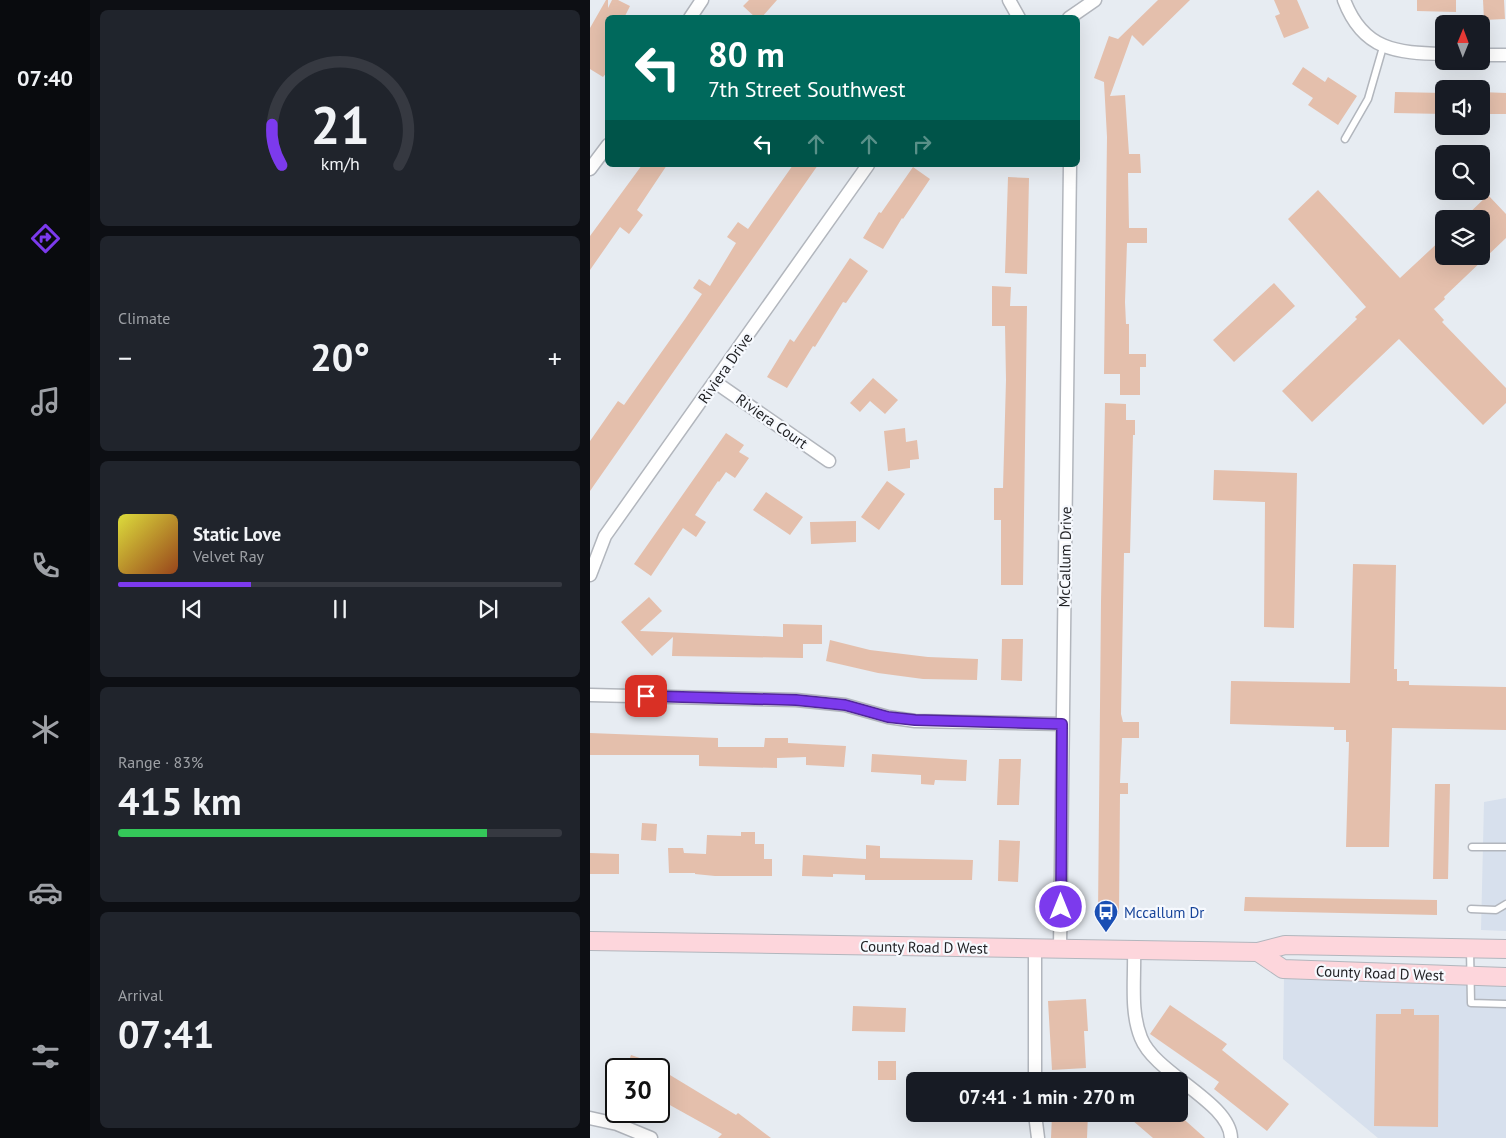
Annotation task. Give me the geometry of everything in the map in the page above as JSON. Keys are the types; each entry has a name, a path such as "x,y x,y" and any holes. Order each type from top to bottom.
{"main road":[{"name":"County Road D West","path":"590,941 1258,952 1285,945 1506,949"},
{"name":"County Road D West","path":"1258,952 1283,968 1506,977"}],"street":[{"path":"692,15 702,0"},
{"path":"1009,0 1017,15"},
{"path":"1073,15 1095,0"},
{"path":"1347,6 1357,26 1369,38 1383,47 1398,52 1435,54"},
{"path":"1490,55 1506,55"},
{"path":"590,169 605,149"},
{"name":"Riviera Drive","path":"590,575 606,536 867,167"},
{"name":"McCallum Drive","path":"1060,948 1070,167"},
{"name":"Riviera Court","path":"716,382 829,461"},
{"path":"590,695 796,700 845,705 888,717 915,720 1062,724"},
{"path":"1035,948 1035,1072"},
{"path":"1134,950 1135,1011 1141,1039 1152,1056 1221,1114 1231,1128 1231,1138"},
{"path":"590,1118 617,1124 651,1138"},
{"path":"1036,1122 1038,1138"}],"lane":[{"path":"1345,139 1368,99 1383,47"},
{"path":"1472,847 1506,847"},
{"path":"1471,909 1496,910 1506,904"},
{"path":"1470,949 1471,1003 1506,1004"}],"shaded area":[{"path":"1506,798 1506,931 1481,930 1484,802"},
{"path":"1284,975 1506,984 1506,1138 1378,1138 1283,1059"}],"building":[{"path":"606,0 608,0 608,8 612,0 618,0 630,6 626,15 605,15 605,75 603,77 590,69 590,28"},
{"path":"749,0 777,0 764,15 753,15 743,6"},
{"path":"1158,0 1190,0 1143,46 1132,35 1110,96 1125,95 1129,154 1140,154 1141,173 1128,173 1129,228 1147,228 1147,243 1127,243 1125,302 1126,324 1129,324 1129,354 1146,354 1146,367 1140,367 1140,395 1120,395 1120,374 1104,374 1107,137 1104,82 1094,78 1109,36 1118,39"},
{"path":"1274,0 1297,0 1309,28 1284,38 1275,16 1280,14"},
{"path":"1417,0 1456,0 1456,12 1417,11"},
{"path":"1483,0 1504,0 1505,19 1490,20 1490,15 1484,15"},
{"path":"1303,67 1325,82 1328,77 1357,96 1338,125 1308,105 1313,98 1292,84"},
{"path":"1395,92 1435,93 1435,114 1394,113"},
{"path":"1490,92 1506,93 1506,114 1490,114"},
{"path":"641,167 666,167 637,210 643,215 629,234 620,227 590,270 590,236"},
{"path":"792,167 817,167 590,491 590,441 618,401 624,405 702,294 693,288 699,279 710,286 736,243 727,237 738,222 748,229"},
{"path":"913,167 930,179 902,218 883,249 863,238 879,212 881,213"},
{"path":"1008,177 1029,178 1027,274 1005,273"},
{"path":"1318,190 1400,278 1435,245 1435,265 1478,265 1434,309 1444,320 1442,322 1506,388 1506,403 1483,425 1399,339 1312,422 1282,391 1357,319 1355,317 1366,307 1288,219"},
{"path":"1490,197 1506,214 1506,238 1490,253 1490,210 1472,210 1483,200 1490,200"},
{"path":"850,258 868,271 846,303 843,302 787,388 767,377 790,339 794,342"},
{"path":"1274,283 1295,306 1234,362 1213,340"},
{"path":"992,286 1011,287 1010,306 1027,306 1023,585 1001,585 1001,520 994,520 994,488 1003,488 1006,380 1005,326 992,326"},
{"path":"873,378 898,400 885,414 870,401 860,412 850,403"},
{"path":"1105,403 1126,404 1126,420 1135,420 1130,553 1124,553 1121,714 1123,722 1139,722 1139,738 1122,738 1120,783 1128,783 1128,794 1120,794 1119,914 1098,914"},
{"path":"905,428 906,442 917,440 919,459 910,460 910,468 888,471 884,431"},
{"path":"726,433 744,445 739,452 749,458 735,478 726,472 695,515 706,522 696,537 683,528 651,576 634,564"},
{"path":"1214,470 1297,473 1294,628 1264,627 1265,502 1213,500"},
{"path":"887,481 905,494 879,530 861,517"},
{"path":"766,492 803,517 790,535 753,510"},
{"path":"856,521 856,542 811,544 810,522"},
{"path":"1353,564 1396,565 1394,669 1397,669 1397,681 1409,681 1409,685 1506,687 1506,730 1392,728 1389,847 1346,847 1349,742 1346,742 1346,730 1334,730 1334,727 1230,724 1231,681 1350,683"},
{"path":"649,597 662,611 640,631 783,637 783,624 822,625 822,644 803,644 803,658 672,656 673,637 652,656 621,622"},
{"path":"1002,639 1023,639 1022,681 1001,680"},
{"path":"830,640 870,650 928,657 978,659 977,680 923,679 878,673 826,661"},
{"path":"590,733 718,738 718,747 764,747 765,738 788,738 788,743 846,746 844,767 806,765 806,757 777,758 777,768 699,766 699,755 590,755"},
{"path":"872,754 967,760 966,781 935,780 934,785 921,784 921,775 871,772"},
{"path":"999,759 1021,759 1019,805 997,805"},
{"path":"1435,784 1450,784 1448,879 1433,879"},
{"path":"642,823 657,824 656,841 641,840"},
{"path":"741,832 755,832 755,844 764,844 764,859 772,859 772,876 715,876 695,873 669,873 668,848 683,848 684,853 706,854 707,835 741,836"},
{"path":"999,840 1020,841 1018,882 998,881"},
{"path":"866,845 880,846 880,858 973,860 972,880 865,880 865,875 833,874 833,877 802,876 803,855 866,859"},
{"path":"590,853 619,854 619,874 590,874"},
{"path":"1245,897 1437,900 1437,915 1244,911"},
{"path":"1086,999 1088,1031 1084,1031 1086,1068 1052,1070 1048,1001"},
{"path":"1170,1005 1227,1044 1222,1050 1289,1104 1267,1131 1214,1089 1219,1082 1150,1034"},
{"path":"853,1006 906,1008 905,1032 852,1031"},
{"path":"1401,1009 1414,1009 1414,1015 1439,1015 1438,1127 1374,1126 1376,1014 1401,1014"},
{"path":"878,1061 896,1061 896,1080 878,1080"},
{"path":"670,1075 736,1115 738,1113 771,1138 718,1138 722,1134 670,1105"},
{"path":"1052,1122 1088,1122 1087,1138 1051,1138"},
{"path":"1134,1122 1187,1122 1205,1138 1153,1138"}],"place":[{"name":"Mccallum Dr","path":"1106,933"}],"route":[{"path":"646,696 796,700 845,705 888,717 915,720 1062,724 1061,907"}]}
